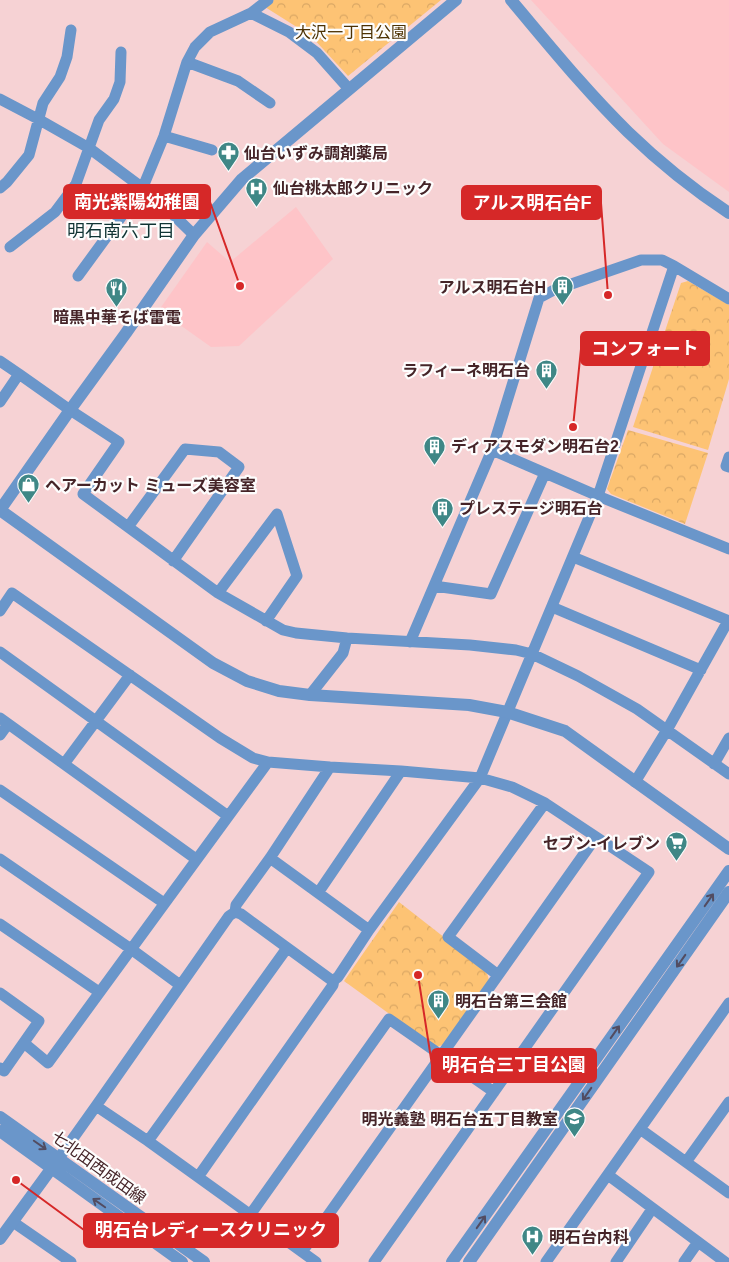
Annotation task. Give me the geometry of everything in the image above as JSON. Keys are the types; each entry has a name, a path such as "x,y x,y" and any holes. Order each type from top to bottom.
{"street":[{"path":"78,276 143,187 164,136 187,62 195,47 210,32 251,12 268,0"},
{"path":"456,0 242,179 194,235 0,510 213,663 247,681 279,691 310,695 469,705 507,712 565,731 729,849"},
{"path":"511,0 575,76 628,132 708,199 729,213"},
{"path":"251,12 289,32 317,52 348,89"},
{"path":"0,188 29,155 43,103 60,77 67,57 71,30"},
{"path":"10,247 55,212 76,184 99,120 114,99 120,82 121,52"},
{"path":"187,62 238,81 270,103"},
{"path":"0,99 89,148 143,187 194,235"},
{"path":"164,136 212,150"},
{"path":"410,642 492,450 539,298 554,290 640,260 662,260 729,299"},
{"path":"198,1177 333,985 334,980 338,977 368,930 480,778 598,496 674,266"},
{"path":"0,361 119,442 83,494 218,593 266,621 283,630 296,633 470,645 516,650 532,654 578,676 628,704 729,774"},
{"path":"0,402 19,374"},
{"path":"128,527 185,449 219,452 239,467 173,561"},
{"path":"492,450 598,496 729,549"},
{"path":"729,457 726,466 729,467"},
{"path":"434,586 492,594 545,473"},
{"path":"218,593 278,514 297,576 266,621"},
{"path":"573,557 729,621 635,782"},
{"path":"0,611 12,593 220,738 253,758 268,762 480,778 512,787 545,803 649,872 374,1262"},
{"path":"552,607 700,670"},
{"path":"310,695 343,652 347,638"},
{"path":"0,652 228,816"},
{"path":"64,764 130,676"},
{"path":"0,735 4,721 196,859"},
{"path":"714,764 729,738"},
{"path":"24,1043 48,1063 268,762"},
{"path":"0,1239 229,916 235,912 236,905 270,858 330,767"},
{"path":"318,893 401,771"},
{"path":"0,790 164,903"},
{"path":"498,975 448,937 545,803"},
{"path":"302,1252 596,837"},
{"path":"270,858 368,930"},
{"path":"0,859 180,985"},
{"path":"452,1262 729,871"},
{"path":"469,1262 729,892"},
{"path":"235,912 334,980"},
{"path":"0,924 99,992"},
{"path":"148,1141 287,948"},
{"path":"0,994 39,1021 4,1071 0,1068"},
{"path":"546,1262 729,1003"},
{"path":"250,1214 389,1019 494,1092"},
{"path":"686,1162 729,1102"},
{"path":"96,1106 148,1141 316,1262"},
{"name":"七北田西成田線","path":"0,1117 55,1163 204,1262"},
{"path":"640,1129 729,1193"},
{"path":"0,1131 55,1163 182,1262"},
{"path":"608,1175 726,1262"},
{"path":"616,1262 652,1209"},
{"path":"13,1222 55,1258 70,1262"},
{"path":"684,1262 698,1242"}],"shaded area":[{"path":"531,0 729,0 729,192 663,144"},
{"path":"296,207 333,259 239,346 211,347 159,310 207,242 230,262"}],"green space":[{"name":"大沢一丁目公園","path":"274,0 441,0 348,76 311,36 265,7"},
{"path":"688,281 729,305 729,379 708,450 633,427 681,283"},
{"path":"628,430 708,453 685,524 611,494 607,489"},
{"path":"399,902 486,970 489,980 443,1045 435,1047 344,981"}],"place":[{"name":"仙台いずみ調剤薬局","path":"228,172"},
{"name":"仙台桃太郎クリニック","path":"257,207"},
{"name":"南光紫陽幼稚園","path":"240,286"},
{"name":"アルス明石台F","path":"608,295"},
{"name":"アルス明石台H","path":"562,306"},
{"name":"暗黒中華そば雷電","path":"117,307"},
{"name":"ラフィーネ明石台","path":"546,389"},
{"name":"コンフォート","path":"573,427"},
{"name":"ディアスモダン明石台2","path":"435,465"},
{"name":"ヘアーカット ミューズ美容室","path":"29,504"},
{"name":"プレステージ明石台","path":"443,527"},
{"name":"セブン-イレブン","path":"676,862"},
{"name":"明石台三丁目公園","path":"418,975"},
{"name":"明石台第三会館","path":"439,1020"},
{"name":"明光義塾 明石台五丁目教室","path":"574,1138"},
{"name":"明石台レディースクリニック","path":"16,1180"},
{"name":"明石台内科","path":"533,1256"}],"district":[{"name":"明石南六丁目","path":"121,231"}]}
